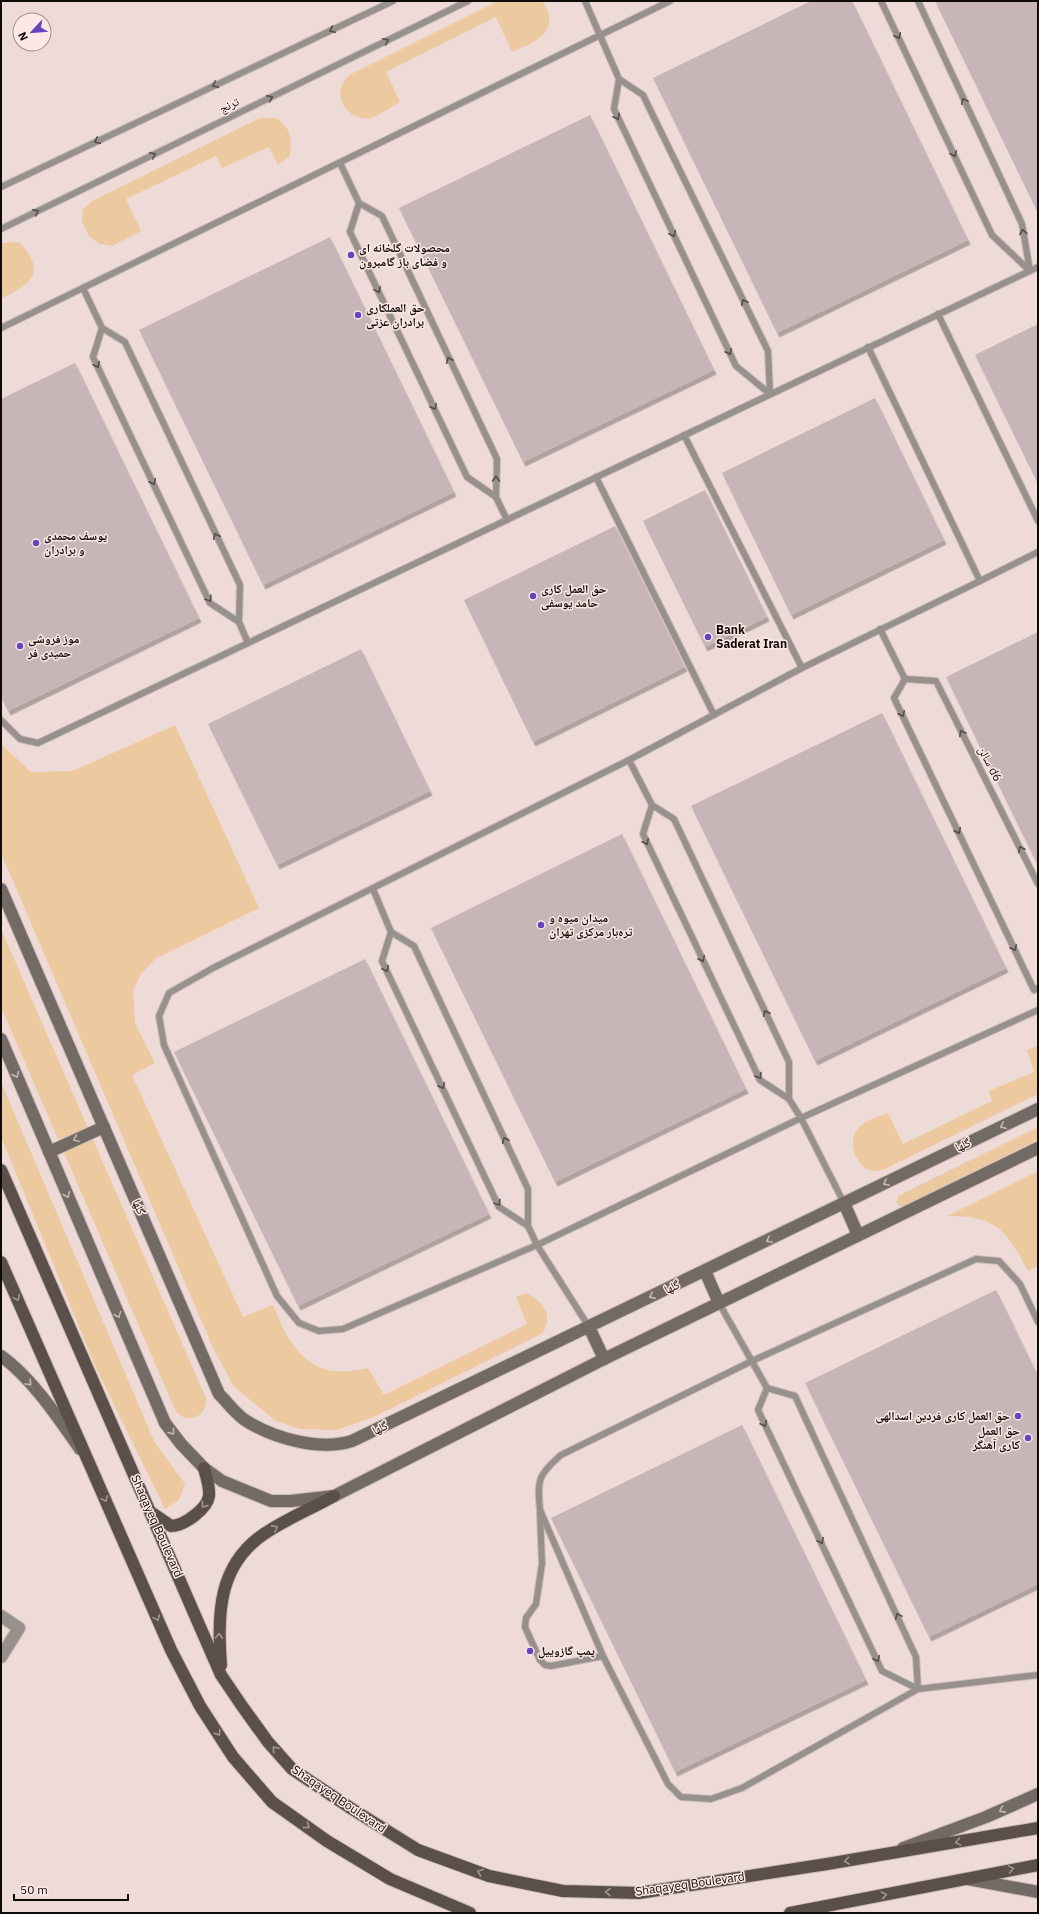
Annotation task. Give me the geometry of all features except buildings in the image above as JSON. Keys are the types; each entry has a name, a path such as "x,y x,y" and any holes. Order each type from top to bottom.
{"main road":[{"name":"Shaqayeq Boulevard","path":"1,1170 221,1675 268,1742 292,1769 352,1809 418,1850 489,1876 563,1891 639,1893 886,1854 1038,1828"},
{"path":"1,1262 171,1650 200,1706 233,1757 272,1802 327,1841 390,1879 470,1913"},
{"path":"151,1513 171,1526 185,1523 194,1516 209,1498 209,1487 204,1468"},
{"path":"221,1675 219,1642 222,1600 227,1580 235,1562 249,1546 264,1534 334,1496"},
{"path":"790,1913 963,1878 1038,1865"}],"street":[{"name":"گلها","path":"1,889 219,1394 247,1422 284,1439 338,1446 352,1441 1038,1109"},
{"path":"1,1039 165,1423 181,1444 204,1468 222,1481 271,1501 291,1501 334,1496 604,1359 1038,1148"},
{"path":"49,1152 104,1127"},
{"path":"844,1203 858,1235"},
{"path":"705,1271 719,1303"},
{"path":"589,1327 604,1359"},
{"path":"1,1356 10,1362 35,1390 66,1429 90,1464"},
{"path":"1,1616 19,1628 1,1657"},
{"path":"886,1854 986,1817 1038,1794"},
{"path":"963,1878 1038,1892"}],"lane":[{"name":"ترنج","path":"1,187 393,1"},
{"name":"ترنج","path":"1,229 468,1"},
{"path":"585,1 619,79 614,109 617,116 736,366 770,394"},
{"path":"1,328 670,1"},
{"path":"881,1 992,235 1030,271"},
{"path":"918,1 1022,224 1030,271"},
{"path":"619,79 643,94 768,351 770,394"},
{"path":"340,162 359,203 382,216 493,452 496,460 496,496 507,520"},
{"path":"359,203 350,232 467,477 496,496"},
{"path":"1,720 20,738 38,743 1038,267"},
{"path":"83,288 102,328 125,342 240,585 239,622 248,643"},
{"path":"938,314 1038,521"},
{"path":"102,328 93,357 210,603 239,622"},
{"path":"868,347 980,581"},
{"path":"684,435 802,668"},
{"path":"596,477 714,715"},
{"path":"1038,552 802,668 629,760 213,968 169,993 159,1016 164,1045 277,1296 299,1322 320,1331 343,1329 537,1245 801,1118 1038,1010"},
{"path":"880,629 905,679 894,698 1036,989"},
{"name":"سالن d6","path":"905,679 936,681 1038,884"},
{"path":"629,760 652,805 674,818 790,1062 789,1099"},
{"path":"652,805 643,834 760,1080 789,1099 801,1118 844,1203"},
{"path":"373,889 391,932 414,946 528,1189 528,1226 537,1245 589,1327"},
{"path":"391,932 382,961 499,1207 528,1226"},
{"path":"603,1656 551,1666 545,1665 540,1660 525,1627 526,1618 536,1604 542,1564 538,1487 546,1468 561,1455 752,1361 976,1259 999,1261 1020,1284 1038,1322"},
{"path":"719,1303 767,1388 795,1396 916,1657 918,1689"},
{"path":"767,1388 758,1410 882,1670 918,1689"},
{"path":"540,1510 603,1656 668,1784 681,1797 711,1799 742,1788 918,1689 1038,1675"}],"shaded area":[{"path":"498,1 542,1 548,12 548,27 539,38 512,52 496,17 386,72 400,102 385,111 374,117 364,119 352,114 344,106 340,94 343,83 349,75"},
{"path":"260,118 276,118 288,130 291,144 290,156 278,165 269,147 222,168 216,156 126,199 141,231 112,246 100,244 89,236 82,222 83,209 92,201"},
{"path":"19,242 28,252 32,261 34,269 32,276 21,288 1,298 1,243"},
{"path":"175,725 259,908 155,959 141,974 133,991 135,1023 155,1063 132,1075 243,1317 273,1305 291,1342 310,1362 318,1367 336,1371 368,1368 384,1395 527,1324 516,1297 527,1293 542,1305 547,1314 546,1326 543,1333 374,1417 336,1430 300,1429 276,1421 234,1387 213,1348 1,853 1,744 31,772 73,771"},
{"path":"1,929 206,1398 204,1410 197,1417 186,1418 176,1412 1,1007"},
{"path":"1038,1046 1038,1094 885,1169 873,1171 867,1169 858,1161 853,1143 854,1137 856,1131 866,1122 888,1113 903,1144 992,1101 989,1091 1034,1072 1027,1050"},
{"path":"1,1082 154,1441 185,1484 179,1500 165,1509 96,1368 1,1137"},
{"path":"1038,1127 1038,1140 902,1207 897,1204 898,1196"},
{"path":"1038,1171 1038,1266 1028,1271 1013,1245 998,1228 989,1222 977,1219 964,1216 947,1216"}],"place":[{"name":"محصولات گلخانه ای و فضای باز گامبرون","path":"351,255"},
{"name":"حق العملکاری برادران عزتی","path":"358,315"},
{"name":"یوسف محمدی و برادران","path":"36,543"},
{"name":"حق العمل کاری حامد یوسفی","path":"533,596"},
{"name":"Bank Saderat Iran","path":"708,637"},
{"name":"موز فروشی حمیدی فر","path":"20,646"},
{"name":"میدان میوه و تره‌بار مرکزی تهران","path":"541,925"},
{"name":"حق العمل کاری فردین اسدالهی","path":"1018,1416"},
{"name":"حق العمل کاری آهنگر","path":"1028,1438"},
{"name":"پمپ گازوییل","path":"530,1651"}]}
